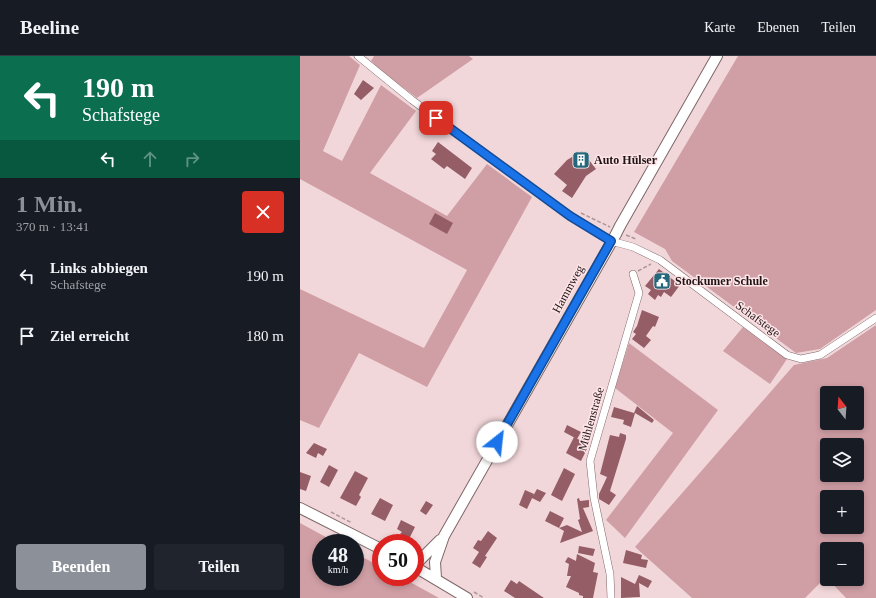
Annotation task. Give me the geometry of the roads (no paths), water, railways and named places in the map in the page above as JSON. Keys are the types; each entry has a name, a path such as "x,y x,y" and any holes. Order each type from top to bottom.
{"main road":[{"name":"Hammweg","path":"436,578 435,562 444,536 717,56"},
{"path":"300,508 372,544"},
{"name":"Hammweg","path":"424,557 444,536"},
{"path":"424,569 467,598"}],"street":[{"name":"Schafstege","path":"358,56 412,100 570,216 615,233 633,247 660,260 787,355 801,359 820,355 876,318"},
{"name":"Mühlenstraße","path":"611,598 610,574 594,498 590,461 639,293 633,274"}],"place":[{"name":"Auto Hülser","path":"581,160"},
{"name":"Stockumer Schule","path":"662,281"}]}
